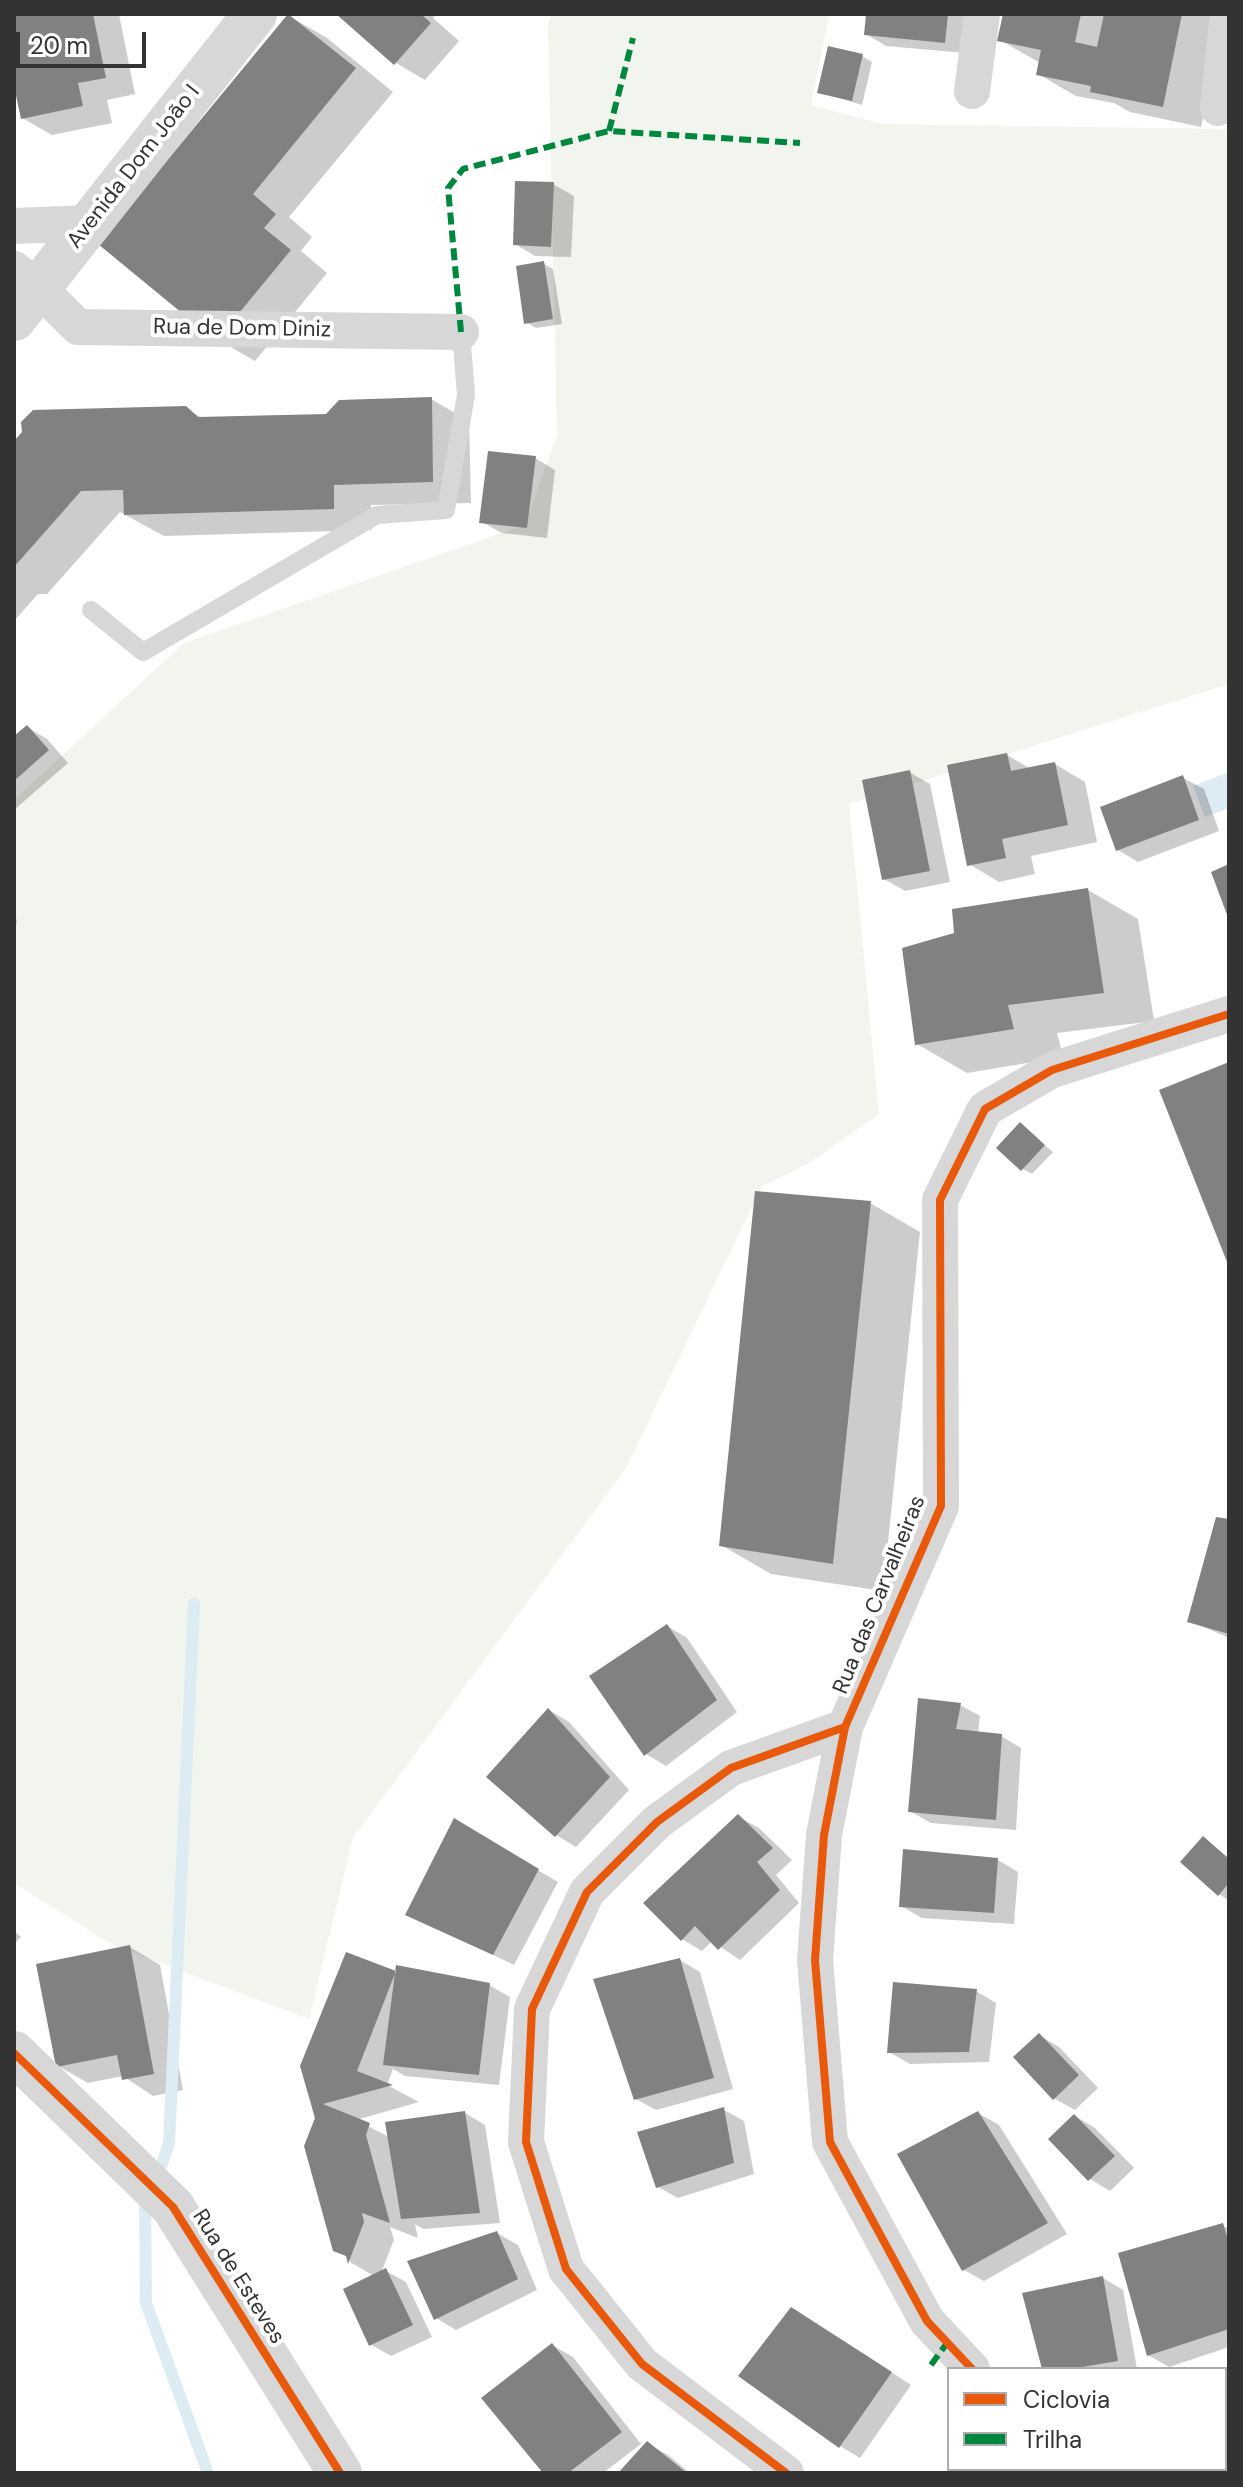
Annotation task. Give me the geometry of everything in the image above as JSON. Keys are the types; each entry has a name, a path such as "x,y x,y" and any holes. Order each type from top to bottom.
{"street":[{"name":"Avenida Dom João I","path":"22,292 90,223 255,14"},
{"path":"972,91 982,14"},
{"path":"1218,108 1228,14"},
{"path":"14,226 90,223"},
{"name":"Rua de Dom Diniz","path":"22,292 78,327 461,332"},
{"name":"Rua das Carvalheiras","path":"970,2367 927,2321 830,2142 815,1960 824,1835 845,1727 941,1506 940,1200 985,1109 1052,1070 1229,1014"},
{"path":"786,2473 642,2364 566,2269 526,2142 532,2009 587,1892 657,1822 731,1768 845,1727"},
{"name":"Rua de Esteves","path":"14,2053 173,2207 340,2473"}],"lane":[{"path":"91,610 143,652 377,515 446,510 466,395 461,332"}],"shaded area":[{"path":"552,14 829,14 811,105 882,124 1229,129 1229,684 849,804 879,1114 811,1162 762,1186 626,1468 353,1838 309,2019 115,1946 14,1883 14,800 184,643 525,525 557,435 548,24"},
{"path":"1229,772 1229,808 1205,817 1193,786"}],"building":[{"path":"14,14 93,14 106,78 78,83 83,106 21,119 14,86"},
{"path":"288,14 356,68 253,194 276,214 264,228 291,250 216,341 98,244"},
{"path":"336,14 421,14 431,23 394,65"},
{"path":"866,14 948,14 945,43 864,35"},
{"path":"1003,14 1081,14 1075,42 1097,47 1104,14 1182,14 1163,107 1090,92 1091,86 1036,75 1041,50 997,41"},
{"path":"828,46 863,54 852,101 817,93"},
{"path":"515,181 554,182 551,247 513,245"},
{"path":"544,261 553,319 524,324 516,266"},
{"path":"432,397 433,482 334,485 334,509 124,515 123,490 81,491 14,567 14,441 22,432 21,422 33,410 186,406 198,417 326,414 339,400"},
{"path":"488,451 536,456 527,528 479,523"},
{"path":"27,725 49,750 14,781 14,736"},
{"path":"1007,753 1011,771 1055,762 1068,825 1002,839 1006,858 967,866 947,765"},
{"path":"910,770 930,871 882,880 862,780"},
{"path":"1183,775 1199,820 1116,851 1100,807"},
{"path":"1229,864 1229,920 1211,872"},
{"path":"1088,888 1104,993 1008,1005 1014,1029 915,1045 902,948 954,933 952,909"},
{"path":"1229,1062 1229,1267 1159,1090"},
{"path":"1020,1122 1045,1145 1021,1171 996,1148"},
{"path":"755,1191 871,1201 833,1564 719,1546"},
{"path":"1216,1517 1229,1519 1229,1634 1187,1622"},
{"path":"667,1624 717,1700 644,1756 589,1676"},
{"path":"918,1698 961,1703 956,1729 1002,1734 996,1820 908,1812"},
{"path":"548,1708 610,1777 555,1837 486,1777"},
{"path":"738,1814 773,1848 757,1862 780,1890 718,1950 695,1926 681,1941 643,1903"},
{"path":"454,1818 539,1869 493,1955 405,1915"},
{"path":"1203,1836 1229,1859 1229,1883 1218,1896 1180,1862"},
{"path":"903,1849 998,1858 994,1913 899,1907"},
{"path":"130,1945 154,2074 122,2080 117,2055 56,2067 36,1964"},
{"path":"346,1952 396,1971 357,2071 393,2085 323,2104 370,2123 366,2135 390,2223 362,2213 364,2222 348,2264 346,2256 333,2251 304,2146 315,2118 300,2066"},
{"path":"680,1958 714,2078 634,2100 593,1979"},
{"path":"396,1965 490,1983 479,2075 383,2065"},
{"path":"893,1982 977,1989 969,2052 887,2053"},
{"path":"1039,2033 1079,2075 1053,2100 1013,2057"},
{"path":"724,2107 734,2163 656,2188 637,2132"},
{"path":"465,2111 480,2213 401,2219 385,2122"},
{"path":"978,2111 1048,2223 962,2271 897,2154"},
{"path":"1074,2114 1115,2156 1088,2181 1048,2139"},
{"path":"1223,2223 1229,2243 1229,2329 1147,2356 1118,2253"},
{"path":"497,2231 518,2279 434,2320 407,2261"},
{"path":"386,2268 413,2325 369,2346 343,2289"},
{"path":"1103,2276 1118,2361 1082,2367 1041,2367 1022,2293"},
{"path":"791,2307 892,2372 839,2448 738,2376"},
{"path":"552,2343 622,2432 568,2473 543,2473 481,2398"},
{"path":"647,2441 687,2473 618,2473"},
{"path":"1208,2471 1208,2473 1104,2473"}],"waterway":[{"path":"162,2164 169,2143 194,1604"},
{"path":"145,2201 146,2303 208,2473"}],"marked path":[{"path":"609,131 633,38"},
{"path":"461,332 448,188 463,169 609,131 800,143"},
{"path":"931,2365 947,2343"}],"cycle path":[{"path":"970,2367 927,2321 830,2142 815,1960 824,1835 845,1727 941,1506 940,1200 985,1109 1052,1070 1229,1014"},
{"path":"786,2473 642,2364 566,2269 526,2142 532,2009 587,1892 657,1822 731,1768 845,1727"},
{"path":"14,2053 173,2207 340,2473"}]}
